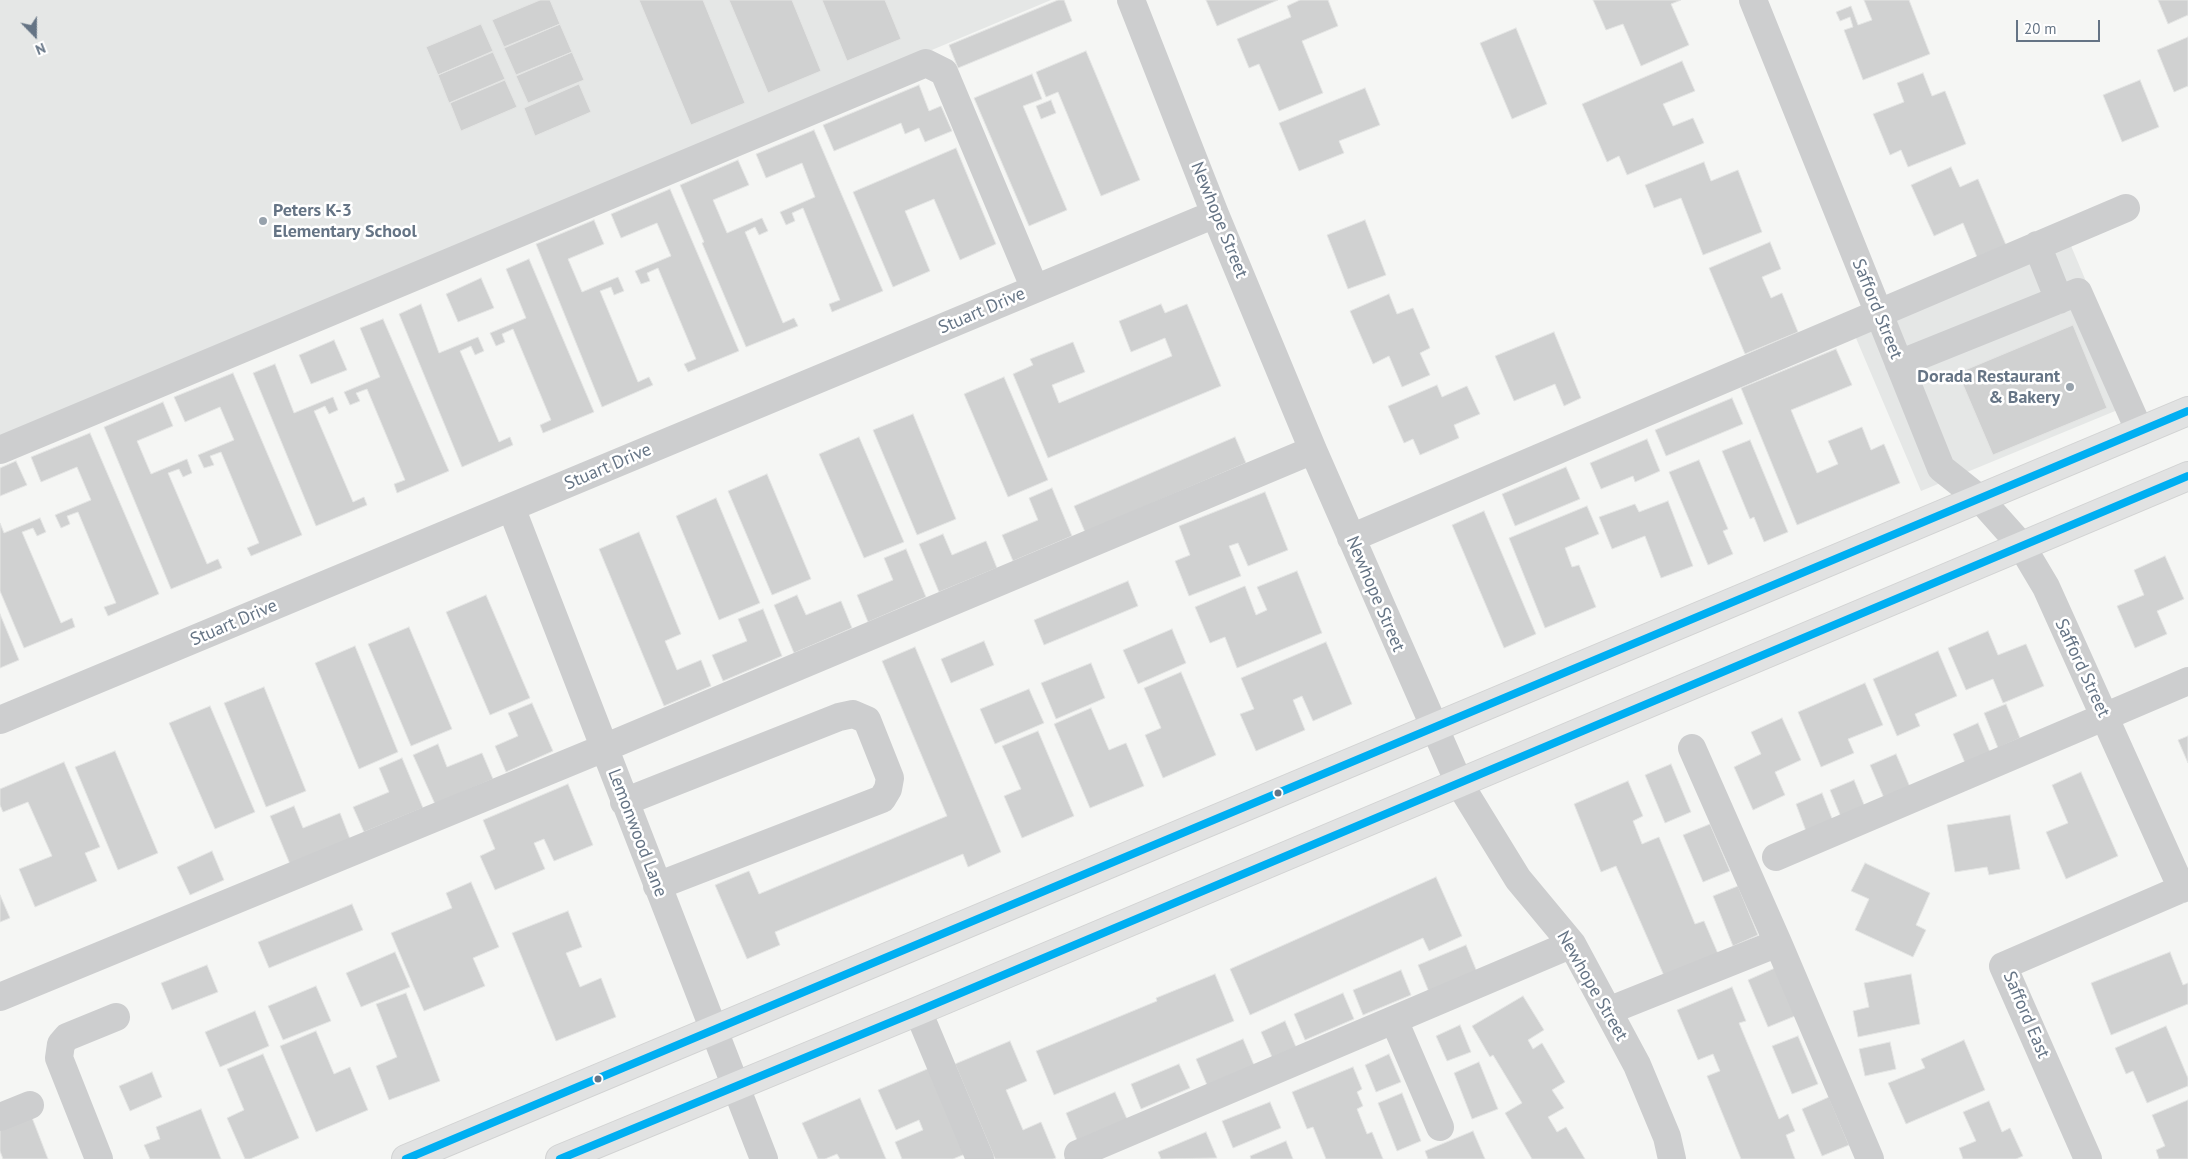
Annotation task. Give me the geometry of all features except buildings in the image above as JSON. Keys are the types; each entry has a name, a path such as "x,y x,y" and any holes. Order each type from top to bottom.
{"main road":[{"path":"406,1159 2188,411"},
{"path":"560,1159 735,1085 918,1011 2188,476"}],"street":[{"name":"Newhope Street","path":"1131,0 1215,214 1313,450 1433,728 1459,783 1518,879 1572,944 1637,1064 1667,1137 1672,1159"},
{"name":"Safford Street","path":"1753,0 1941,468 1980,499 2021,545 2046,587 2104,716 2185,887"},
{"path":"0,450 926,64 944,72 1035,289"},
{"path":"1351,538 2126,208"},
{"name":"Stuart Drive","path":"0,720 1215,214"},
{"path":"2038,246 2069,296 2140,432"},
{"path":"1899,364 2069,296"},
{"path":"0,997 604,748 1313,450"},
{"name":"Lemonwood Lane","path":"510,507 764,1159"},
{"path":"1776,857 2188,681"},
{"path":"624,802 839,717 853,714 867,720 890,778 888,790 882,799 657,886"},
{"path":"1692,748 1870,1159"},
{"name":"Safford East","path":"2088,1159 2003,966 2185,887"},
{"path":"1608,1012 1778,943"},
{"path":"1078,1154 1572,944"},
{"path":"918,1011 980,1159"},
{"path":"99,1159 58,1058 61,1044 67,1037 116,1017"},
{"path":"1394,1020 1440,1127"},
{"path":"0,1117 30,1105"}],"shaded area":[{"name":"Peters K-3 Elementary School","path":"0,0 1051,0 0,441"},
{"path":"2066,234 2137,402 1921,491 1850,324"}],"transit line":[{"path":"406,1159 2188,411"},
{"path":"560,1159 918,1011 2188,476"}],"place":[{"name":"Peters K-3 Elementary School","path":"263,221"},
{"name":"Dorada Restaurant & Bakery","path":"2070,387"}]}
